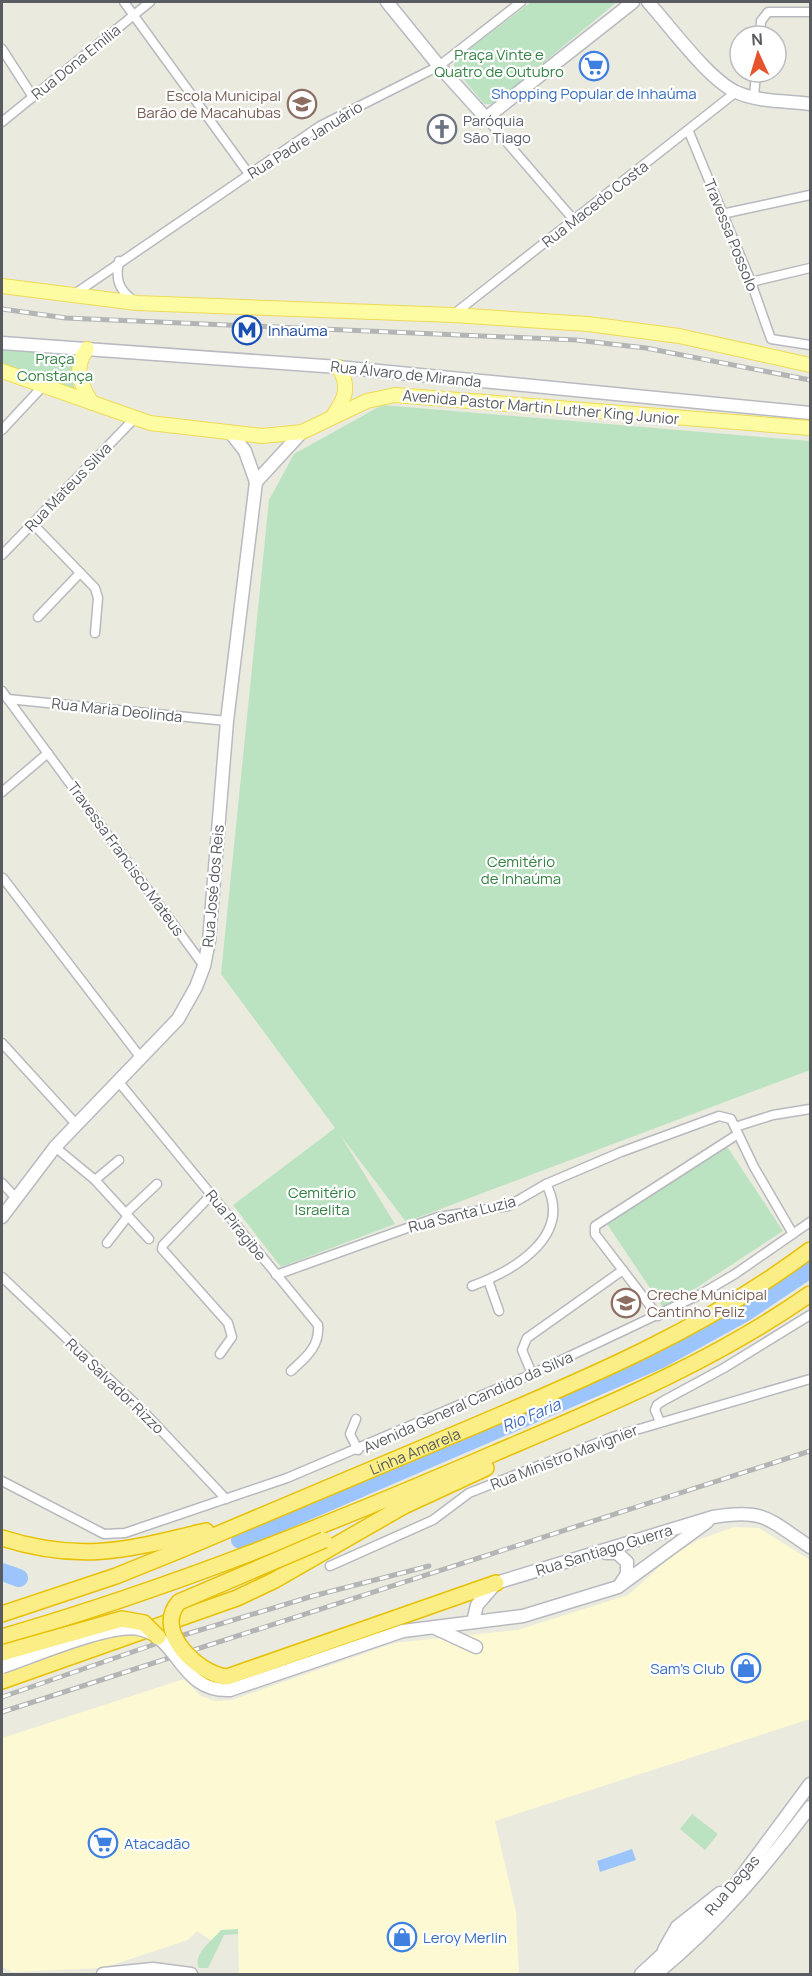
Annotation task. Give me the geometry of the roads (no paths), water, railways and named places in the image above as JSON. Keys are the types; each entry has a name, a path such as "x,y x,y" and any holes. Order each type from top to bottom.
{"highway":[{"name":"Linha Amarela","path":"2,1614 116,1576 560,1389 664,1341 733,1303 810,1250"},
{"path":"2,1637 82,1614 222,1565 405,1492 572,1420 715,1354 769,1323 810,1294"},
{"path":"496,1583 400,1624 227,1677 208,1673 198,1667 177,1641 170,1623 173,1608 179,1602 402,1507 526,1450 572,1420"},
{"path":"2,1681 237,1598 275,1580 402,1507"},
{"path":"2,1538 33,1548 89,1554 141,1547 250,1520"},
{"path":"2,1653 122,1619 144,1623 158,1637"}],"main road":[{"path":"387,2 439,66 486,118 633,2"},
{"path":"648,2 706,66 736,92 754,97 810,104"},
{"path":"3,285 70,297 137,303 453,315 643,331 810,365"},
{"name":"Rua Álvaro de Miranda","path":"2,343 338,367 810,413"},
{"path":"87,349 81,357 79,378 92,403"},
{"path":"332,418 346,393 345,376 338,367"},
{"name":"Avenida Pastor Martin Luther King Junior","path":"2,371 150,423 262,435 302,432 367,401 395,395 810,428"},
{"name":"Rua José dos Reis","path":"2,1217 55,1147 178,1019 189,1003 204,966 212,913 227,721 256,482 245,451 230,432"},
{"path":"256,482 302,432"},
{"name":"Rua Santiago Guerra","path":"496,1583 713,1517 740,1512 758,1514 810,1547"},
{"name":"Rua Santiago Guerra","path":"158,1637 193,1679 209,1689 230,1690 400,1624 431,1627 523,1616 618,1587 713,1517"},
{"path":"597,1552 617,1553 627,1562 627,1574 618,1587"},
{"path":"473,1622 477,1605 496,1583"},
{"path":"431,1627 476,1647"},
{"path":"2,1667 113,1630 136,1628 158,1637"},
{"name":"Rua Degas","path":"666,1965 677,1928 745,1874 810,1784"},
{"name":"Rua Degas","path":"656,1974 707,1930 749,1886 810,1807"},
{"name":"Rua Degas","path":"641,1974 666,1965"},
{"path":"103,1974 142,1969 191,1974"}],"street":[{"path":"124,2 249,174"},
{"name":"Rua Dona Emília","path":"2,122 150,2"},
{"name":"Rua Padre Januário","path":"70,297 119,261 348,110 439,66 521,2"},
{"path":"761,24 768,12 810,12"},
{"path":"2,48 33,97"},
{"path":"754,97 755,84"},
{"name":"Rua Macedo Costa","path":"453,315 573,219 689,132 736,92"},
{"path":"486,118 573,219"},
{"name":"Travessa Possolo","path":"689,132 751,282 771,339 810,345"},
{"path":"722,214 810,195"},
{"path":"119,261 117,272 119,285 137,303"},
{"path":"751,282 810,268"},
{"path":"2,430 44,386"},
{"name":"Rua Mateus Silva","path":"2,555 134,419"},
{"path":"33,524 97,593 94,633"},
{"path":"38,617 80,573"},
{"name":"Travessa Francisco Mateus","path":"2,691 204,966"},
{"name":"Rua Maria Deolinda","path":"8,699 227,721"},
{"path":"2,792 48,753"},
{"path":"3,878 141,1058"},
{"path":"2,1043 76,1124"},
{"name":"Rua Piragibe","path":"118,1081 318,1325 314,1347 291,1371"},
{"path":"658,1316 596,1234 597,1223 737,1131 773,1115 810,1109"},
{"name":"Rua Santa Luzia","path":"276,1275 429,1220 508,1206 546,1184 710,1117 726,1116 737,1131"},
{"path":"737,1131 793,1234"},
{"path":"55,1147 95,1180 149,1239"},
{"path":"95,1180 119,1160"},
{"path":"2,1182 15,1197"},
{"path":"106,1243 127,1215 157,1184"},
{"path":"472,1286 523,1261 545,1236 551,1225 553,1212 553,1201 546,1184"},
{"path":"211,1195 163,1245 162,1249 163,1253 228,1323 232,1337 220,1354"},
{"name":"Avenida General Candido da Silva","path":"2,1481 104,1534 125,1533 226,1499 358,1450 532,1374 658,1316 735,1274 810,1222"},
{"path":"532,1374 522,1350 527,1338 622,1270"},
{"name":"Rua Salvador Rizzo","path":"2,1277 142,1411 226,1499"},
{"path":"488,1280 499,1311"},
{"path":"660,1422 655,1410 657,1405 724,1368 810,1315"},
{"name":"Rua Ministro Mavignier","path":"330,1566 433,1520 469,1493 612,1437 810,1379"},
{"path":"356,1419 350,1434 358,1450"}],"water":[{"path":"632,1849 636,1860 600,1872 597,1861"}],"waterway":[{"name":"Rio Faria","path":"240,1540 659,1360 746,1312 810,1269"},
{"name":"Rio Faria","path":"2,1572 19,1578"}],"railway":[{"path":"2,309 66,318 576,340 646,348 810,380"},
{"path":"2,1712 810,1451"},
{"path":"2,1697 167,1640 313,1596 429,1566"}],"place":[{"name":"Shopping Popular de Inhaúma","path":"594,66"},
{"name":"Escola Municipal Barão de Macahubas","path":"302,104"},
{"name":"Paróquia São Tiago","path":"442,129"},
{"name":"Inhaúma","path":"247,330"},
{"name":"Creche Municipal Cantinho Feliz","path":"626,1303"},
{"name":"Sam's Club","path":"746,1668"},
{"name":"Atacadão","path":"103,1843"},
{"name":"Leroy Merlin","path":"402,1937"}],"park label":[{"name":"Praça Vinte e Quatro de Outubro","path":"499,62"},
{"name":"Praça Constança","path":"55,366"},
{"name":"Cemitério de Inhaúma","path":"521,870"},
{"name":"Cemitério Israelita","path":"322,1200"}]}
